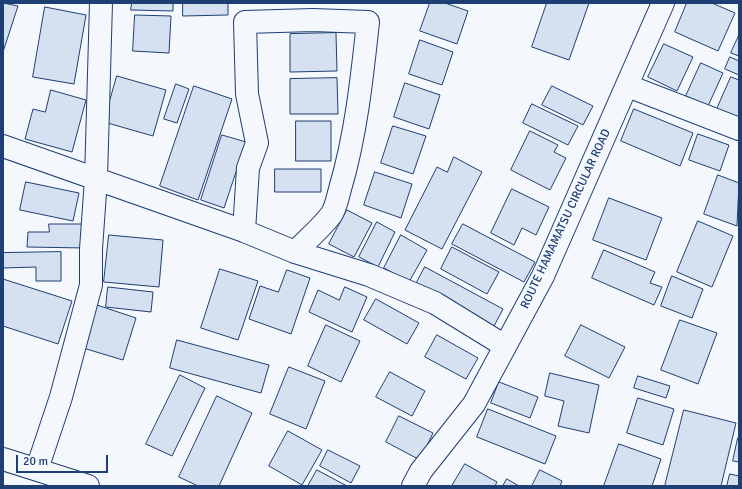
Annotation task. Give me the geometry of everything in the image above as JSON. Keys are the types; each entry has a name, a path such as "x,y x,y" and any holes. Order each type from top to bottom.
{"street":[{"path":"37,469 61,397 92,284 91,249 96,179 101,3"},
{"name":"ROUTE HAMAMATSU CIRCULAR ROAD","path":"413,486 421,471 474,404 542,276 628,86 663,3"},
{"path":"244,231 248,168 257,143 247,94 245,22 313,20 368,22 353,133 347,167 338,198 332,214 295,252"},
{"path":"628,86 739,129"},
{"path":"3,146 244,231 295,252 369,275 435,303 505,346"},
{"path":"3,459 88,486"}],"building":[{"path":"3,3 18,6 3,52"},
{"path":"132,3 173,3 173,11 131,10"},
{"path":"183,3 228,3 228,15 183,16"},
{"path":"430,3 445,3 468,11 457,44 420,31"},
{"path":"547,3 589,3 569,60 532,47"},
{"path":"687,3 712,3 735,13 718,51 675,32"},
{"path":"45,7 86,15 74,84 33,77"},
{"path":"135,15 171,16 169,53 133,51"},
{"path":"336,33 337,71 290,72 290,34"},
{"path":"739,35 739,56 731,53"},
{"path":"420,40 453,52 442,85 409,74"},
{"path":"664,44 693,57 677,91 648,77"},
{"path":"730,57 739,61 739,75 725,69"},
{"path":"701,63 723,73 708,106 686,96"},
{"path":"117,76 166,90 153,136 104,122"},
{"path":"731,77 739,80 739,119 717,109"},
{"path":"337,78 338,114 290,114 290,79"},
{"path":"405,83 440,95 429,129 394,117"},
{"path":"176,84 189,89 177,123 164,119"},
{"path":"194,86 232,99 198,200 160,186"},
{"path":"552,86 593,106 583,125 542,105"},
{"path":"51,90 86,100 72,152 25,139 33,109 45,112"},
{"path":"532,104 578,126 568,145 523,123"},
{"path":"634,109 693,133 680,166 621,141"},
{"path":"296,121 331,121 331,161 296,161"},
{"path":"393,126 426,136 413,174 381,163"},
{"path":"530,131 558,145 554,152 566,158 550,190 511,170"},
{"path":"698,134 729,145 720,171 689,160"},
{"path":"222,135 246,142 224,208 201,200"},
{"path":"454,157 482,172 442,249 405,230 437,167 447,172"},
{"path":"275,169 321,169 321,192 275,192"},
{"path":"375,172 412,184 401,218 364,205"},
{"path":"718,175 739,183 737,226 704,214"},
{"path":"26,182 79,193 73,221 20,210"},
{"path":"512,189 549,207 536,235 522,228 514,245 491,233"},
{"path":"609,198 662,218 646,260 593,240"},
{"path":"347,210 372,223 354,257 329,244"},
{"path":"698,221 733,236 712,287 677,272"},
{"path":"377,222 395,232 378,267 359,257"},
{"path":"49,224 86,224 86,248 27,247 28,232 49,232"},
{"path":"463,224 535,262 524,282 452,244"},
{"path":"109,235 163,240 159,287 104,282"},
{"path":"401,235 427,250 409,282 384,268"},
{"path":"452,247 499,272 487,294 441,269"},
{"path":"604,250 655,272 650,283 662,287 654,305 592,278"},
{"path":"61,252 61,281 36,281 36,267 3,268 3,253"},
{"path":"425,267 503,309 493,328 415,286"},
{"path":"220,269 258,281 238,340 201,328"},
{"path":"287,270 310,278 291,334 249,319 260,286 278,292"},
{"path":"672,276 703,289 692,318 661,306"},
{"path":"3,279 72,301 58,344 3,326"},
{"path":"108,287 153,292 151,312 106,307"},
{"path":"345,287 367,297 352,332 309,312 318,290 339,300"},
{"path":"376,299 419,323 407,344 364,320"},
{"path":"97,305 136,318 123,360 83,348"},
{"path":"680,320 717,333 698,384 661,370"},
{"path":"326,325 360,341 341,382 308,366"},
{"path":"581,325 625,347 609,378 565,356"},
{"path":"437,335 478,358 466,379 425,357"},
{"path":"177,340 269,365 261,393 170,368"},
{"path":"289,367 325,381 306,429 270,414"},
{"path":"390,372 425,391 412,416 376,397"},
{"path":"550,373 599,385 589,433 558,426 564,401 545,396"},
{"path":"180,375 205,388 172,456 146,444"},
{"path":"638,376 670,386 666,398 634,388"},
{"path":"499,382 538,397 530,418 491,403"},
{"path":"217,396 252,413 219,486 198,486 179,477"},
{"path":"638,398 674,409 663,445 627,433"},
{"path":"488,409 556,436 545,464 477,437"},
{"path":"684,410 736,423 721,486 665,486"},
{"path":"399,416 433,433 420,460 386,442"},
{"path":"288,431 322,450 302,485 269,466"},
{"path":"739,438 739,462 733,461"},
{"path":"619,444 661,459 652,486 604,486"},
{"path":"328,450 360,466 351,483 320,466"},
{"path":"465,464 497,482 495,486 452,486"},
{"path":"317,470 347,486 308,486"},
{"path":"540,470 562,481 560,486 532,486"},
{"path":"730,474 739,476 739,486 727,486"},
{"path":"507,479 519,486 503,486"}]}
